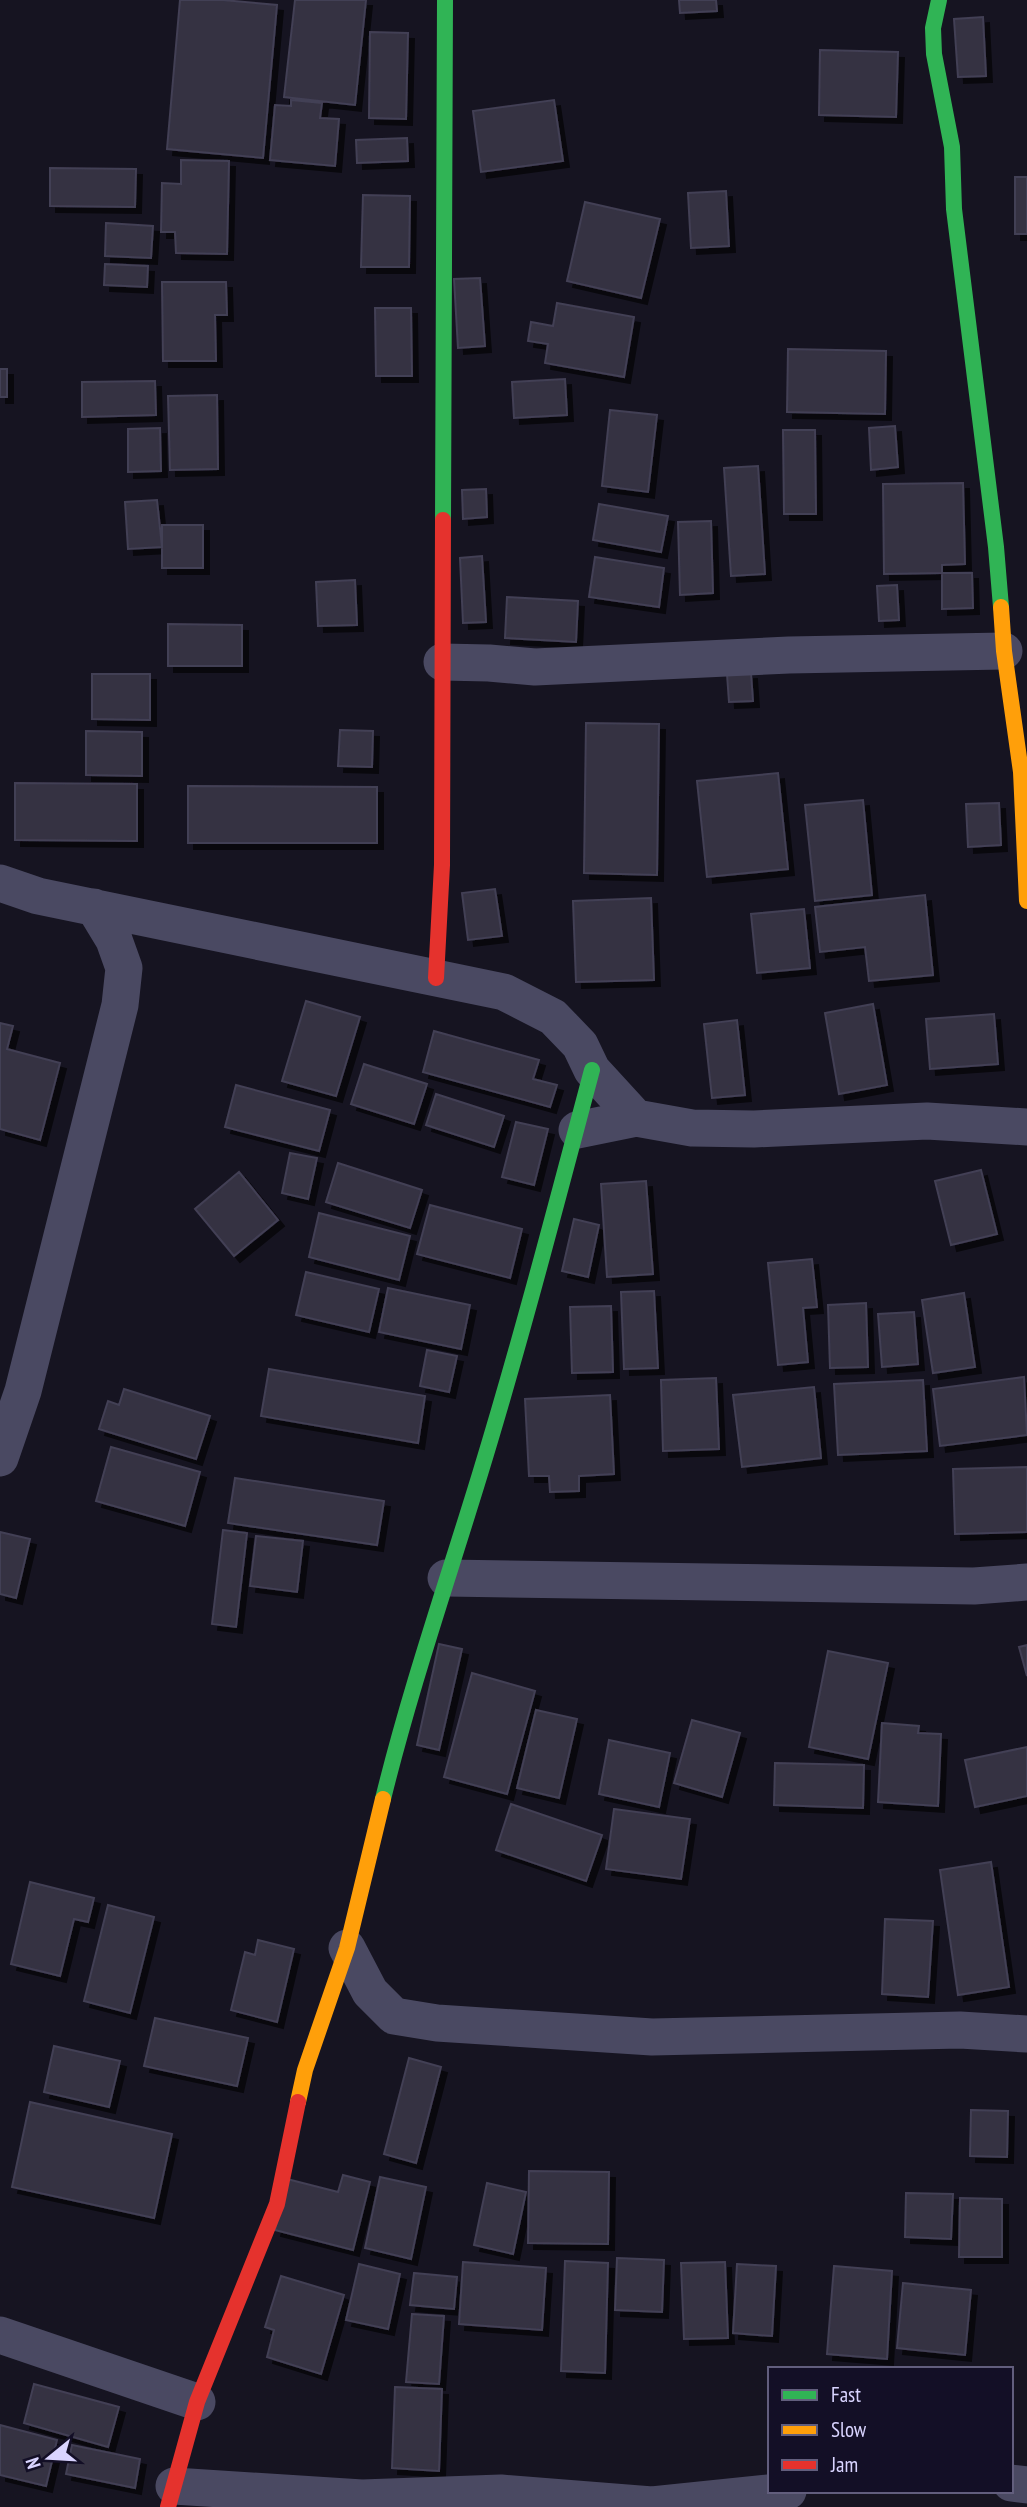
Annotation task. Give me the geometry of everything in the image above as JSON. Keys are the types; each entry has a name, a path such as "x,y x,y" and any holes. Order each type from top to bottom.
{"street":[{"path":"436,978 442,865 445,0"},
{"path":"939,0 933,28 934,54 952,147 954,209 996,547 1004,650 1021,772 1027,901"},
{"path":"442,662 535,667 789,655 1004,650"},
{"path":"0,883 38,896 504,992 553,1017 580,1045 592,1070 636,1118"},
{"path":"0,1458 23,1391 120,1005 124,968 114,940 94,907"},
{"path":"124,968 164,922"},
{"path":"592,1070 481,1471 396,1746 347,1948 305,2070 277,2204 197,2402 171,2497 362,2498 501,2493 652,2506 770,2493"},
{"path":"577,1130 636,1118 692,1128 754,1129 928,1121 1027,1127"},
{"path":"446,1578 974,1586 1027,1582"},
{"path":"347,1948 370,1992 394,2016 437,2023 652,2038 960,2029 1027,2034"},
{"path":"0,2335 197,2402"}],"building":[{"path":"180,0 223,0 277,5 263,158 167,149"},
{"path":"295,0 366,0 355,105 284,97"},
{"path":"679,0 716,0 717,11 680,13"},
{"path":"983,17 986,76 958,77 954,19"},
{"path":"370,32 408,33 406,119 369,118"},
{"path":"820,50 898,52 896,117 819,115"},
{"path":"291,100 322,103 320,118 339,119 335,166 270,160 275,105 291,106"},
{"path":"554,100 563,161 481,172 473,111"},
{"path":"407,138 408,161 357,163 356,140"},
{"path":"181,160 229,161 227,254 176,253 175,232 161,232 162,183 181,184"},
{"path":"50,168 136,169 135,207 50,206"},
{"path":"1015,177 1027,177 1027,234 1015,234"},
{"path":"726,191 729,246 691,248 688,193"},
{"path":"363,195 410,196 409,267 361,267"},
{"path":"585,202 660,219 641,298 567,281"},
{"path":"106,223 153,226 151,258 105,256"},
{"path":"105,264 148,266 147,287 104,285"},
{"path":"480,278 485,346 458,348 454,279"},
{"path":"162,282 226,282 227,315 215,315 216,361 163,361"},
{"path":"557,303 634,317 624,377 545,363 548,344 528,341 531,322 553,326"},
{"path":"375,308 411,308 412,376 376,376"},
{"path":"788,349 886,351 885,414 787,412"},
{"path":"0,369 7,369 7,397 0,397"},
{"path":"565,379 567,415 514,418 512,382"},
{"path":"155,381 156,415 82,417 82,382"},
{"path":"217,395 218,469 170,470 168,396"},
{"path":"610,410 657,415 648,492 602,486"},
{"path":"895,426 898,467 871,470 869,428"},
{"path":"160,428 161,471 128,472 128,429"},
{"path":"783,430 815,430 816,514 784,514"},
{"path":"758,466 765,574 731,576 724,468"},
{"path":"963,483 965,564 942,565 942,573 884,574 883,484"},
{"path":"486,489 487,517 463,519 462,490"},
{"path":"157,500 162,547 128,549 125,502"},
{"path":"599,504 668,516 661,552 593,540"},
{"path":"711,521 713,593 680,595 678,522"},
{"path":"162,525 203,525 203,568 162,568"},
{"path":"482,556 486,622 463,623 460,558"},
{"path":"595,557 664,568 659,607 589,597"},
{"path":"942,573 972,573 973,608 942,609"},
{"path":"355,580 357,625 318,626 316,582"},
{"path":"897,585 899,620 879,621 877,586"},
{"path":"507,597 578,601 576,642 505,638"},
{"path":"168,624 242,625 242,666 168,666"},
{"path":"751,673 753,701 729,702 727,674"},
{"path":"92,674 150,674 150,720 92,719"},
{"path":"586,723 659,724 657,875 584,873"},
{"path":"340,730 373,731 372,767 338,766"},
{"path":"86,731 142,732 142,776 86,775"},
{"path":"778,773 788,869 707,877 697,781"},
{"path":"15,783 137,784 137,841 15,840"},
{"path":"188,786 377,787 377,843 188,843"},
{"path":"863,800 872,895 815,901 805,805"},
{"path":"999,803 1001,845 968,847 966,804"},
{"path":"495,889 502,936 468,940 462,893"},
{"path":"925,895 933,975 869,981 865,947 820,952 815,907"},
{"path":"651,898 654,980 576,982 573,901"},
{"path":"804,909 810,968 757,973 751,914"},
{"path":"306,1001 360,1017 336,1096 282,1081"},
{"path":"873,1004 887,1085 839,1094 825,1013"},
{"path":"994,1014 998,1064 930,1069 926,1019"},
{"path":"737,1020 745,1095 712,1098 704,1024"},
{"path":"0,1023 13,1026 7,1049 60,1063 40,1140 0,1129"},
{"path":"434,1031 539,1060 533,1079 557,1085 550,1107 423,1072"},
{"path":"364,1064 427,1084 414,1124 351,1104"},
{"path":"236,1085 330,1110 319,1151 225,1127"},
{"path":"436,1094 504,1116 494,1147 426,1125"},
{"path":"516,1122 548,1129 534,1185 502,1177"},
{"path":"290,1153 317,1158 308,1199 282,1193"},
{"path":"338,1163 422,1190 410,1228 326,1202"},
{"path":"981,1170 997,1234 951,1245 935,1181"},
{"path":"239,1172 278,1220 234,1256 195,1209"},
{"path":"646,1181 653,1274 607,1277 601,1184"},
{"path":"430,1205 522,1229 510,1278 417,1254"},
{"path":"319,1213 410,1236 399,1280 309,1257"},
{"path":"574,1219 599,1225 588,1277 562,1271"},
{"path":"812,1259 817,1307 803,1308 808,1362 778,1365 768,1263"},
{"path":"306,1272 379,1289 369,1332 296,1315"},
{"path":"388,1288 470,1305 461,1349 379,1332"},
{"path":"654,1291 658,1368 624,1369 621,1292"},
{"path":"964,1293 975,1367 933,1373 922,1300"},
{"path":"866,1303 868,1367 830,1368 828,1305"},
{"path":"611,1306 613,1372 572,1373 570,1307"},
{"path":"914,1312 918,1364 882,1367 878,1314"},
{"path":"427,1350 457,1356 449,1392 420,1386"},
{"path":"269,1369 425,1396 418,1443 261,1416"},
{"path":"1024,1377 1027,1435 940,1446 933,1389"},
{"path":"716,1378 719,1449 663,1451 661,1380"},
{"path":"923,1380 927,1451 838,1455 834,1384"},
{"path":"814,1387 821,1458 742,1467 733,1395"},
{"path":"124,1389 210,1416 196,1459 99,1429 108,1401 119,1405"},
{"path":"610,1395 614,1474 579,1476 579,1491 550,1492 549,1476 529,1476 525,1399"},
{"path":"111,1447 200,1472 185,1526 96,1501"},
{"path":"1027,1467 1027,1532 955,1534 953,1469"},
{"path":"235,1478 384,1501 377,1545 228,1523"},
{"path":"223,1530 247,1533 236,1627 212,1624"},
{"path":"0,1532 30,1539 16,1598 0,1594"},
{"path":"256,1536 303,1541 297,1592 250,1586"},
{"path":"439,1644 462,1649 439,1750 417,1745"},
{"path":"1027,1645 1027,1676 1019,1647"},
{"path":"828,1651 888,1663 868,1759 809,1747"},
{"path":"472,1673 535,1691 507,1794 444,1777"},
{"path":"536,1710 577,1719 559,1798 517,1788"},
{"path":"692,1720 740,1733 722,1797 674,1783"},
{"path":"882,1723 919,1726 918,1733 941,1734 938,1806 878,1802"},
{"path":"609,1740 670,1753 659,1807 599,1794"},
{"path":"1027,1747 1027,1796 975,1807 965,1760"},
{"path":"775,1763 864,1765 863,1808 774,1805"},
{"path":"511,1804 602,1835 586,1881 496,1850"},
{"path":"614,1809 690,1819 681,1879 606,1869"},
{"path":"991,1862 1009,1987 958,1995 940,1870"},
{"path":"30,1882 94,1898 88,1922 74,1919 60,1976 11,1964"},
{"path":"108,1905 154,1917 130,2013 84,2001"},
{"path":"885,1919 933,1921 928,1997 882,1994"},
{"path":"258,1940 294,1949 277,2022 231,2010 245,1952 255,1955"},
{"path":"155,2018 248,2038 237,2086 144,2066"},
{"path":"54,2046 120,2061 109,2107 44,2092"},
{"path":"409,2058 441,2067 416,2163 384,2154"},
{"path":"30,2102 172,2134 154,2218 12,2187"},
{"path":"971,2110 1008,2111 1007,2157 970,2156"},
{"path":"529,2171 609,2172 608,2244 528,2243"},
{"path":"343,2175 370,2182 353,2250 275,2230 287,2179 338,2192"},
{"path":"380,2177 426,2187 411,2259 365,2248"},
{"path":"487,2183 526,2192 513,2254 474,2245"},
{"path":"906,2193 953,2194 951,2239 905,2237"},
{"path":"960,2198 1002,2199 1002,2257 959,2257"},
{"path":"617,2258 664,2260 662,2312 615,2310"},
{"path":"565,2261 608,2263 605,2373 561,2371"},
{"path":"463,2262 546,2268 542,2330 459,2324"},
{"path":"725,2262 728,2338 684,2339 681,2263"},
{"path":"359,2264 400,2274 388,2329 346,2320"},
{"path":"737,2264 776,2266 772,2336 733,2333"},
{"path":"834,2266 892,2271 887,2359 827,2354"},
{"path":"414,2273 457,2277 454,2309 410,2305"},
{"path":"281,2276 344,2295 321,2374 267,2357 274,2330 265,2327"},
{"path":"903,2283 971,2290 965,2355 897,2348"},
{"path":"412,2314 444,2316 439,2384 406,2382"},
{"path":"34,2384 119,2407 108,2447 24,2423"},
{"path":"395,2387 442,2389 439,2471 392,2468"},
{"path":"0,2425 57,2440 46,2486 0,2475"},
{"path":"72,2445 140,2459 135,2488 66,2474"}],"traffic: fast":[{"path":"443,520 445,0"},
{"path":"939,0 933,28 934,54 952,147 954,209 1001,607"},
{"path":"383,1799 417,1676 510,1373 592,1070"}],"traffic: slow":[{"path":"1001,607 1004,651 1021,772 1027,901"},
{"path":"298,2102 305,2070 347,1948 383,1799"}],"traffic: jam":[{"path":"436,978 442,865 443,520"},
{"path":"168,2507 197,2402 277,2204 298,2102"}]}
